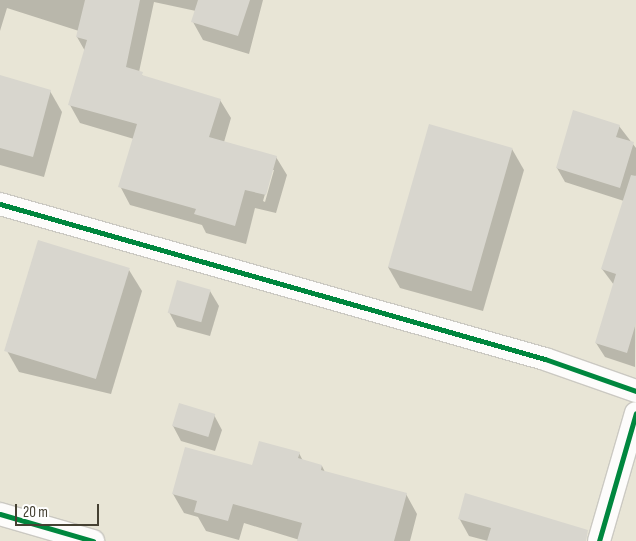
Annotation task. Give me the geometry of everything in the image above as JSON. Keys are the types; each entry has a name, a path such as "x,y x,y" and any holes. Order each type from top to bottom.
{"street":[{"path":"0,204 545,359 636,391"},
{"path":"599,541 636,413"},
{"path":"0,514 93,541"}],"shaded area":[{"path":"0,0 636,0 636,541 0,541"}],"building":[{"path":"85,0 140,0 126,67 143,72 142,75 221,99 209,137 277,156 266,195 245,190 235,226 194,214 196,209 118,187 137,124 68,105 87,40 76,37"},
{"path":"198,0 250,0 238,36 191,22"},
{"path":"0,75 51,90 33,157 0,148"},
{"path":"573,110 620,125 616,137 634,142 620,188 556,168"},
{"path":"429,124 513,148 472,291 388,267"},
{"path":"631,175 636,176 636,323 627,353 595,343 616,274 601,269"},
{"path":"38,240 130,268 96,379 4,351"},
{"path":"177,280 211,290 201,322 168,313"},
{"path":"179,403 215,414 208,437 172,426"},
{"path":"259,441 300,452 298,458 322,465 321,470 407,493 394,541 297,541 302,523 233,504 228,521 194,512 197,501 172,494 185,447 252,465"},
{"path":"465,493 588,530 586,541 487,541 491,528 458,519"}],"cycle path":[{"path":"0,204 545,359 636,391"},
{"path":"599,541 636,413"},
{"path":"0,514 93,541"}]}
